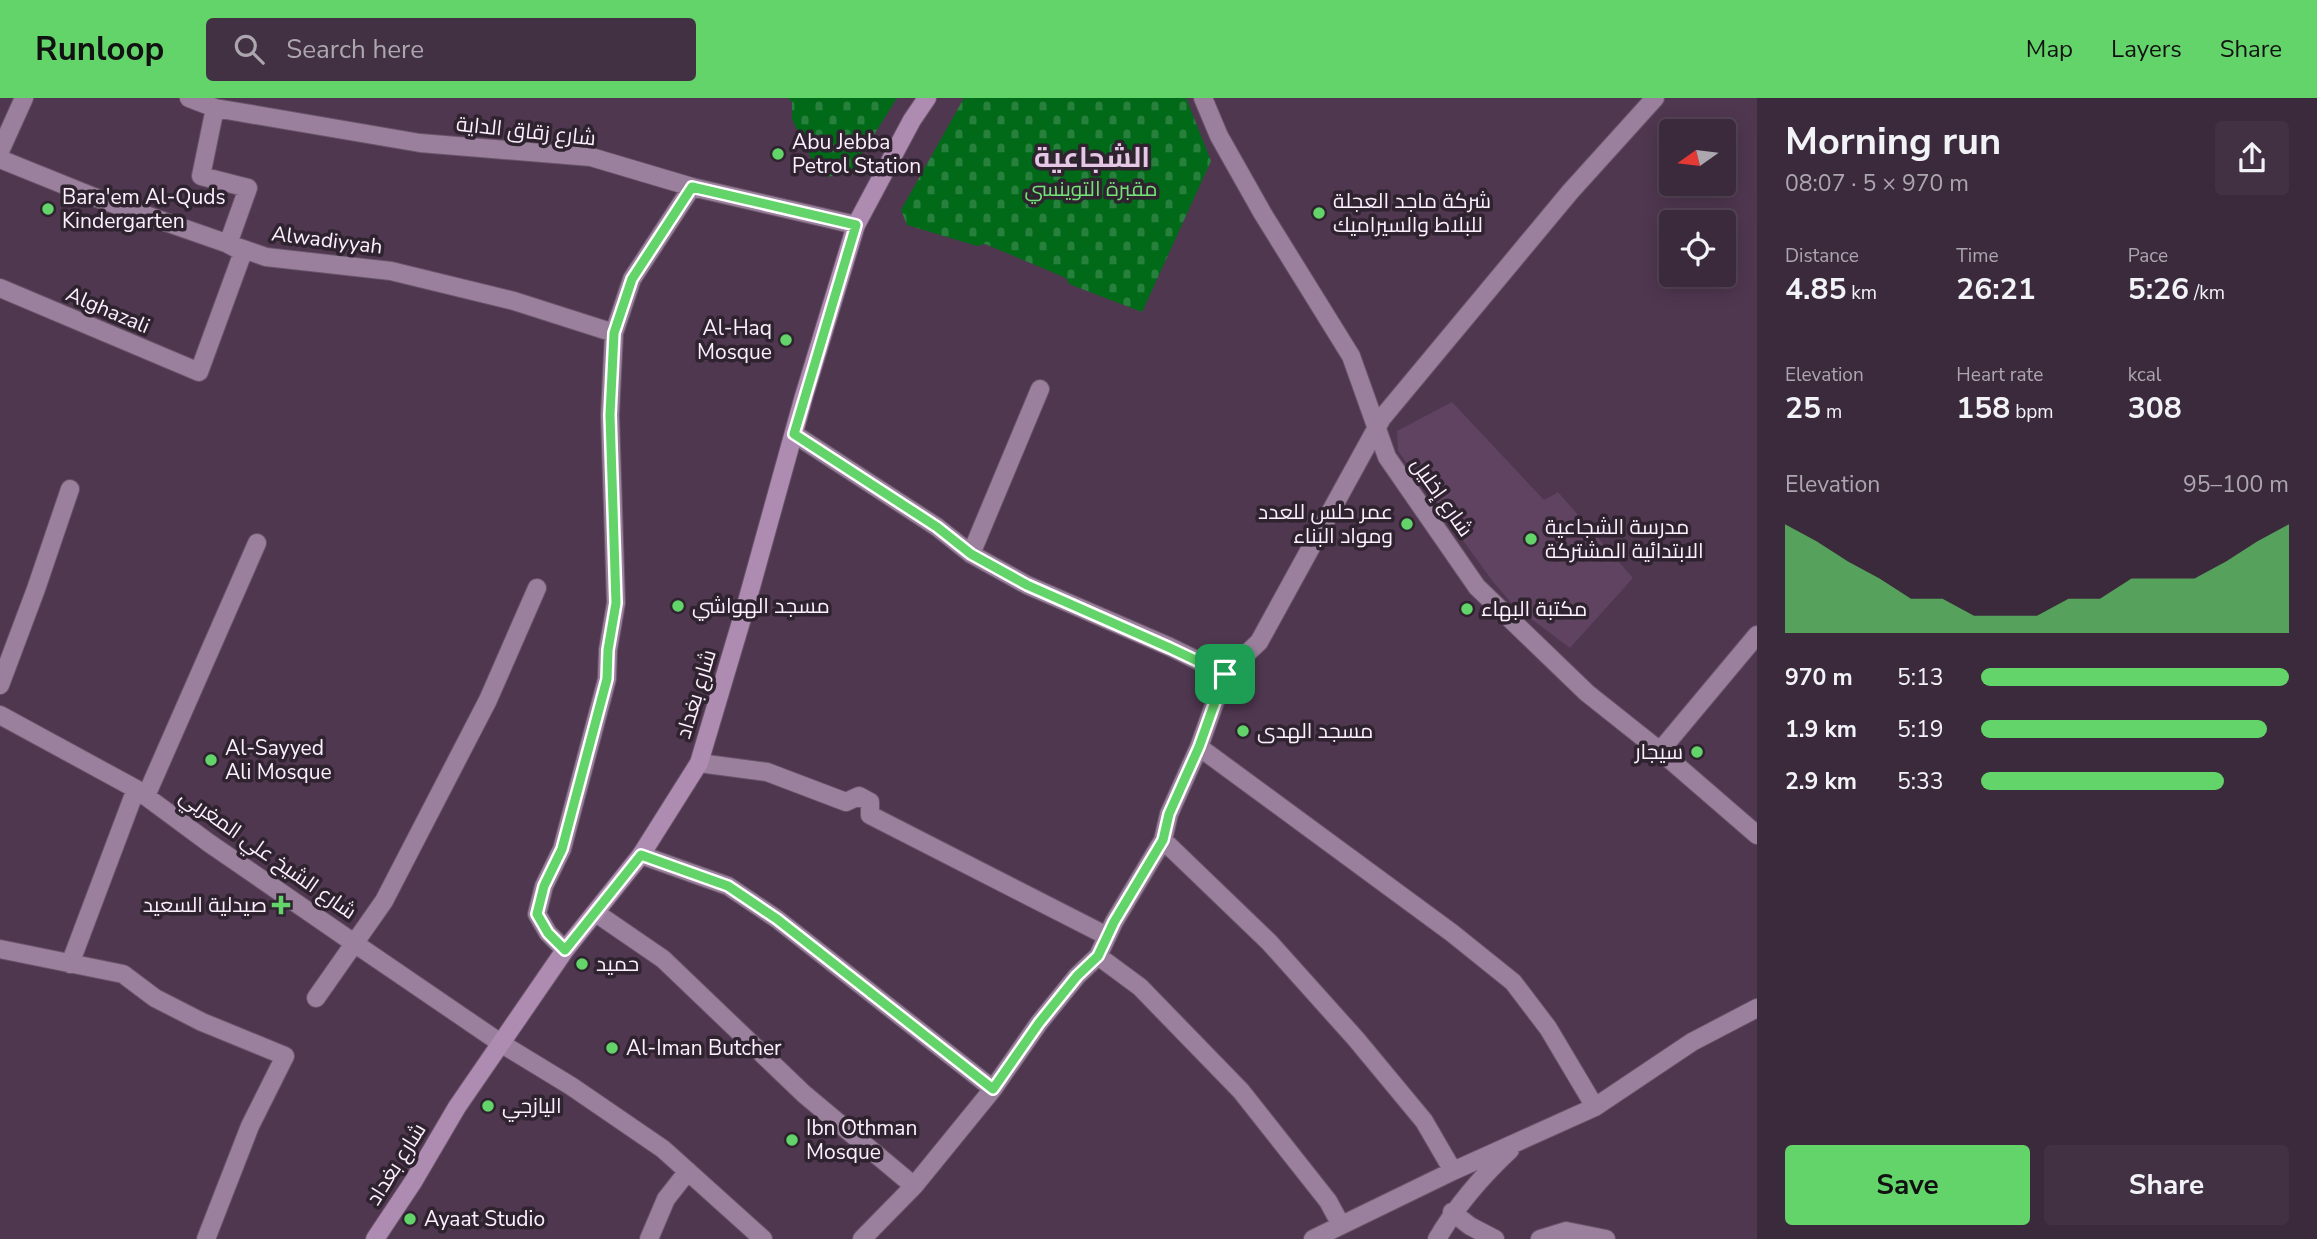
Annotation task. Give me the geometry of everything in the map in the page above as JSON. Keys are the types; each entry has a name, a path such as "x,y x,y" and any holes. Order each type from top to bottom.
{"main road":[{"name":"شارع بغداد","path":"375,1239 413,1182 457,1107 565,950 641,855 699,763 856,225 912,120 928,98"}],"street":[{"path":"0,151 24,98"},
{"name":"شارع زقاق الداية","path":"189,98 215,108 420,143 591,157 692,187 856,225"},
{"name":"شارع إخليل","path":"1203,98 1219,136 1263,214 1351,356 1387,457 1477,587 1587,693 1660,751 1757,835"},
{"path":"862,1239 914,1186 993,1089 1039,1023 1077,976 1098,956 1163,840 1169,814 1199,747 1225,674 1259,642 1375,427 1570,192 1655,98"},
{"path":"215,108 201,176 248,188 228,244"},
{"name":"Alwadiyyah","path":"0,159 94,197 266,257 391,271 514,301 614,333"},
{"path":"565,950 548,933 537,914 544,886 562,849 607,679 608,650 616,603 610,415 614,333 632,279 692,187"},
{"name":"Alghazali","path":"0,288 199,372 243,252 228,244"},
{"path":"971,554 1040,389"},
{"path":"794,434 937,527 971,554 1027,585 1225,674"},
{"path":"0,685 70,489"},
{"path":"70,964 141,792 257,543"},
{"path":"316,999 384,901 488,700 537,589"},
{"path":"1660,751 1757,635"},
{"name":"شارع الشيخ علي المغربي","path":"0,715 141,792 209,844 502,1044 663,1149 763,1239"},
{"path":"1199,747 1452,933 1513,982 1548,1028 1595,1107"},
{"path":"699,763 767,772 846,802 859,796 865,798 870,802 870,815 1107,936"},
{"path":"1163,840 1269,942 1356,1039 1424,1121 1453,1171"},
{"path":"641,855 728,886 777,919 993,1089"},
{"path":"596,913 663,959 804,1094 914,1186"},
{"path":"0,948 123,974 155,999 202,1022 285,1056 250,1126 206,1239"},
{"path":"1098,956 1140,987 1241,1091 1328,1202 1341,1225"},
{"path":"1313,1239 1453,1171 1595,1107 1692,1042 1757,1008"},
{"path":"1437,1239 1452,1213 1485,1174 1520,1141"},
{"path":"649,1239 666,1199 688,1171"},
{"path":"1452,1213 1495,1239"},
{"path":"1540,1239 1566,1231 1606,1239"}],"shaded area":[{"name":"مدرسة الشجاعية الابتدائية المشتركة","path":"1452,402 1544,500 1558,492 1633,578 1570,648 1514,606 1494,583 1398,451 1397,431"}],"green space":[{"path":"788,98 897,98 852,170 828,177 818,172 792,119 792,102"},
{"name":"مقبرة التوينسي","path":"964,98 1186,98 1211,161 1142,312 1069,284 1066,278 985,244 977,246 907,225 901,210"}],"place":[{"name":"Abu Jebba Petrol Station","path":"778,154"},
{"name":"Bara'em Al-Quds Kindergarten","path":"48,209"},
{"name":"شركة ماجد العجلة للبلاط والسيراميك","path":"1319,213"},
{"name":"Al-Haq Mosque","path":"786,340"},
{"name":"عمر حلس للعدد ومواد البناء","path":"1407,524"},
{"name":"مدرسة الشجاعية الابتدائية المشتركة","path":"1531,539"},
{"name":"مسجد الهواشي","path":"678,606"},
{"name":"مكتبة البهاء","path":"1467,609"},
{"name":"مسجد الهدى","path":"1243,731"},
{"name":"سيجار","path":"1697,752"},
{"name":"Al-Sayyed Ali Mosque","path":"211,760"},
{"name":"صيدلية السعيد","path":"281,905"},
{"name":"حميد","path":"582,964"},
{"name":"Al-Iman Butcher","path":"612,1048"},
{"name":"اليازجي","path":"488,1106"},
{"name":"Ibn Othman Mosque","path":"792,1140"},
{"name":"Ayaat Studio","path":"410,1219"}],"district":[{"name":"الشجاعية","path":"1092,158"}],"route":[{"path":"692,187 856,225 794,434 937,527 971,554 1027,585 1225,674 1199,747 1169,814 1163,840 1114,922 1098,956 1077,976 1039,1023 993,1089 777,919 728,886 641,855 565,950 548,933 537,914 544,886 562,849 607,679 608,650 616,603 610,415 614,333 632,279 692,187"}]}
